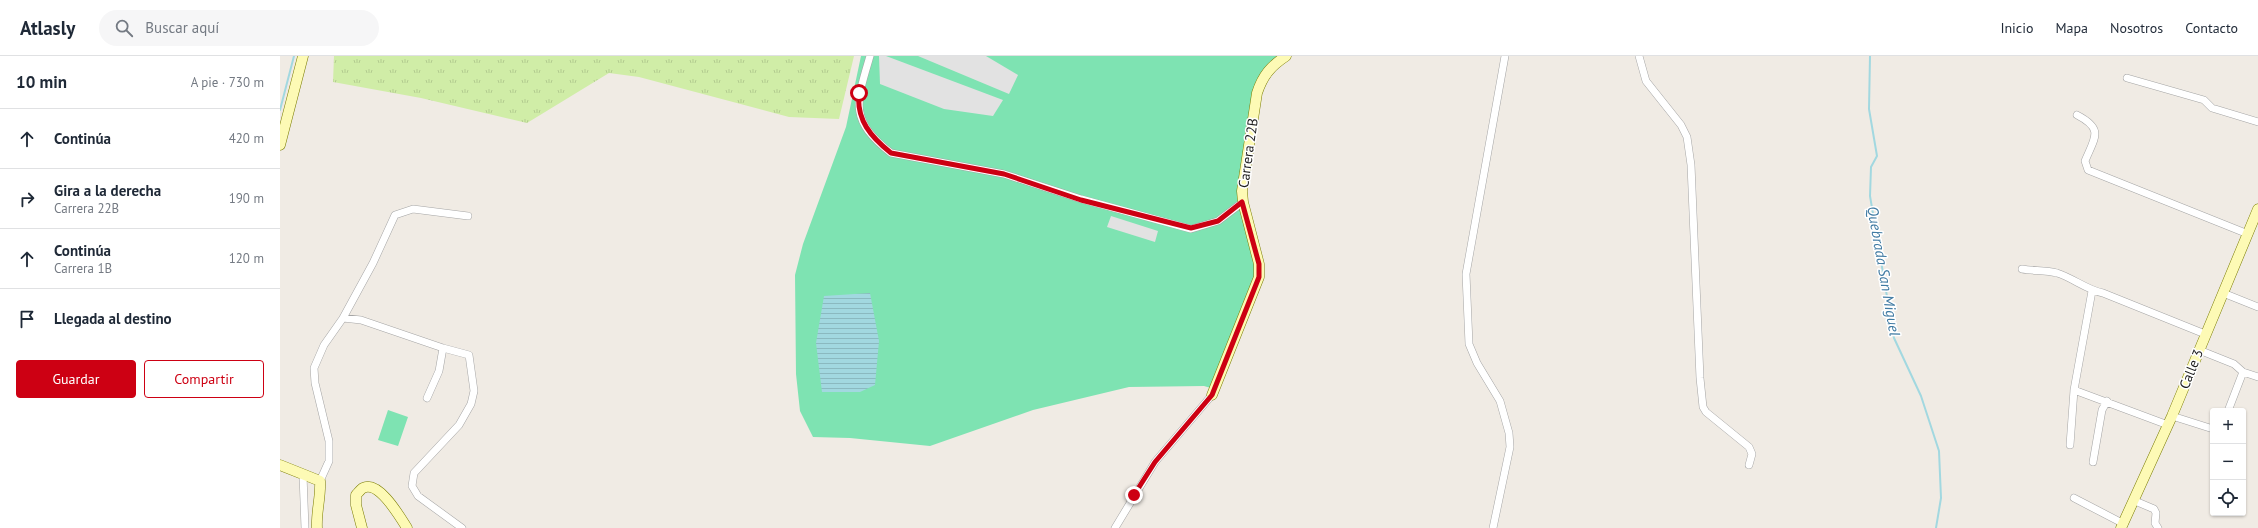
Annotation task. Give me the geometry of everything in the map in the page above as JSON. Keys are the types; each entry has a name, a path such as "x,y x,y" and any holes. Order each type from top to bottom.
{"street":[{"path":"280,145 303,56"},
{"path":"870,56 859,93 859,112 867,130 878,143 891,153 1004,174 1081,200 1191,228 1218,221 1242,202"},
{"name":"Carrera 22B","path":"1212,395 1259,277 1259,264 1242,202 1257,93 1261,79 1270,67 1286,56"},
{"path":"1494,528 1510,447 1509,433 1500,401 1475,359 1469,344 1466,274 1505,56"},
{"path":"1639,56 1646,81 1681,125 1687,137 1691,165 1698,348 1703,407 1710,416 1749,447 1752,454 1749,465"},
{"path":"2127,78 2204,100 2212,108 2258,122"},
{"path":"2076,115 2094,127 2096,134 2085,161 2088,170 2248,234"},
{"path":"317,528 316,513 321,493 320,481 329,461 329,441 315,383 314,368 324,345 343,318 373,263 395,215 413,209 468,216"},
{"name":"Calle 3","path":"2123,526 2170,421 2204,334 2224,293 2258,209"},
{"path":"2022,269 2056,273 2088,286 2092,291 2103,293 2204,334"},
{"path":"2070,445 2074,390 2092,291"},
{"path":"2224,293 2258,307"},
{"path":"343,318 361,320 443,348 469,355 474,391 471,404 459,425 414,473 412,486 418,496 462,528"},
{"path":"427,398 438,371 443,348"},
{"path":"2199,350 2234,364 2243,372 2258,377"},
{"path":"2229,408 2243,372"},
{"path":"2074,390 2170,421 2210,428"},
{"path":"1115,528 1155,462 1212,395"},
{"path":"2093,462 2102,410 2107,401"},
{"path":"280,465 320,481"},
{"path":"302,475 305,528"},
{"path":"362,528 356,505 356,495 364,488 370,488 382,493 407,528"},
{"path":"2074,498 2123,526"},
{"path":"2135,501 2154,509 2156,513 2155,523 2158,528"}],"green space":[{"path":"334,56 854,56 839,119 789,117 639,77 609,73 527,123 421,98 333,82"},
{"path":"861,56 1286,56 1261,79 1242,192 1259,264 1214,389 1204,386 1129,387 1033,410 930,446 850,438 813,437 800,411 796,374 795,275 803,244 846,127"},
{"path":"388,410 408,417 398,446 378,440"}],"shaded area":[{"path":"879,56 886,56 1003,100 993,116 944,109 880,84"},
{"path":"918,56 986,56 1018,75 1009,94"},
{"path":"1111,216 1158,231 1155,242 1107,227"}],"water":[{"path":"870,293 879,341 875,385 860,392 822,392 816,343 824,296"}],"waterway":[{"path":"280,110 294,56"},
{"name":"Quebrada San Miguel","path":"1870,56 1869,109 1877,156 1871,167 1870,196 1894,338 1921,396 1939,451 1941,498 1936,528"}],"route":[{"path":"859,93 858,106 861,119 867,130 878,143 891,153 1004,174 1081,200 1191,228 1218,221 1222,216 1242,202 1259,264 1259,277 1212,395 1183,431 1155,462 1134,495"}]}
